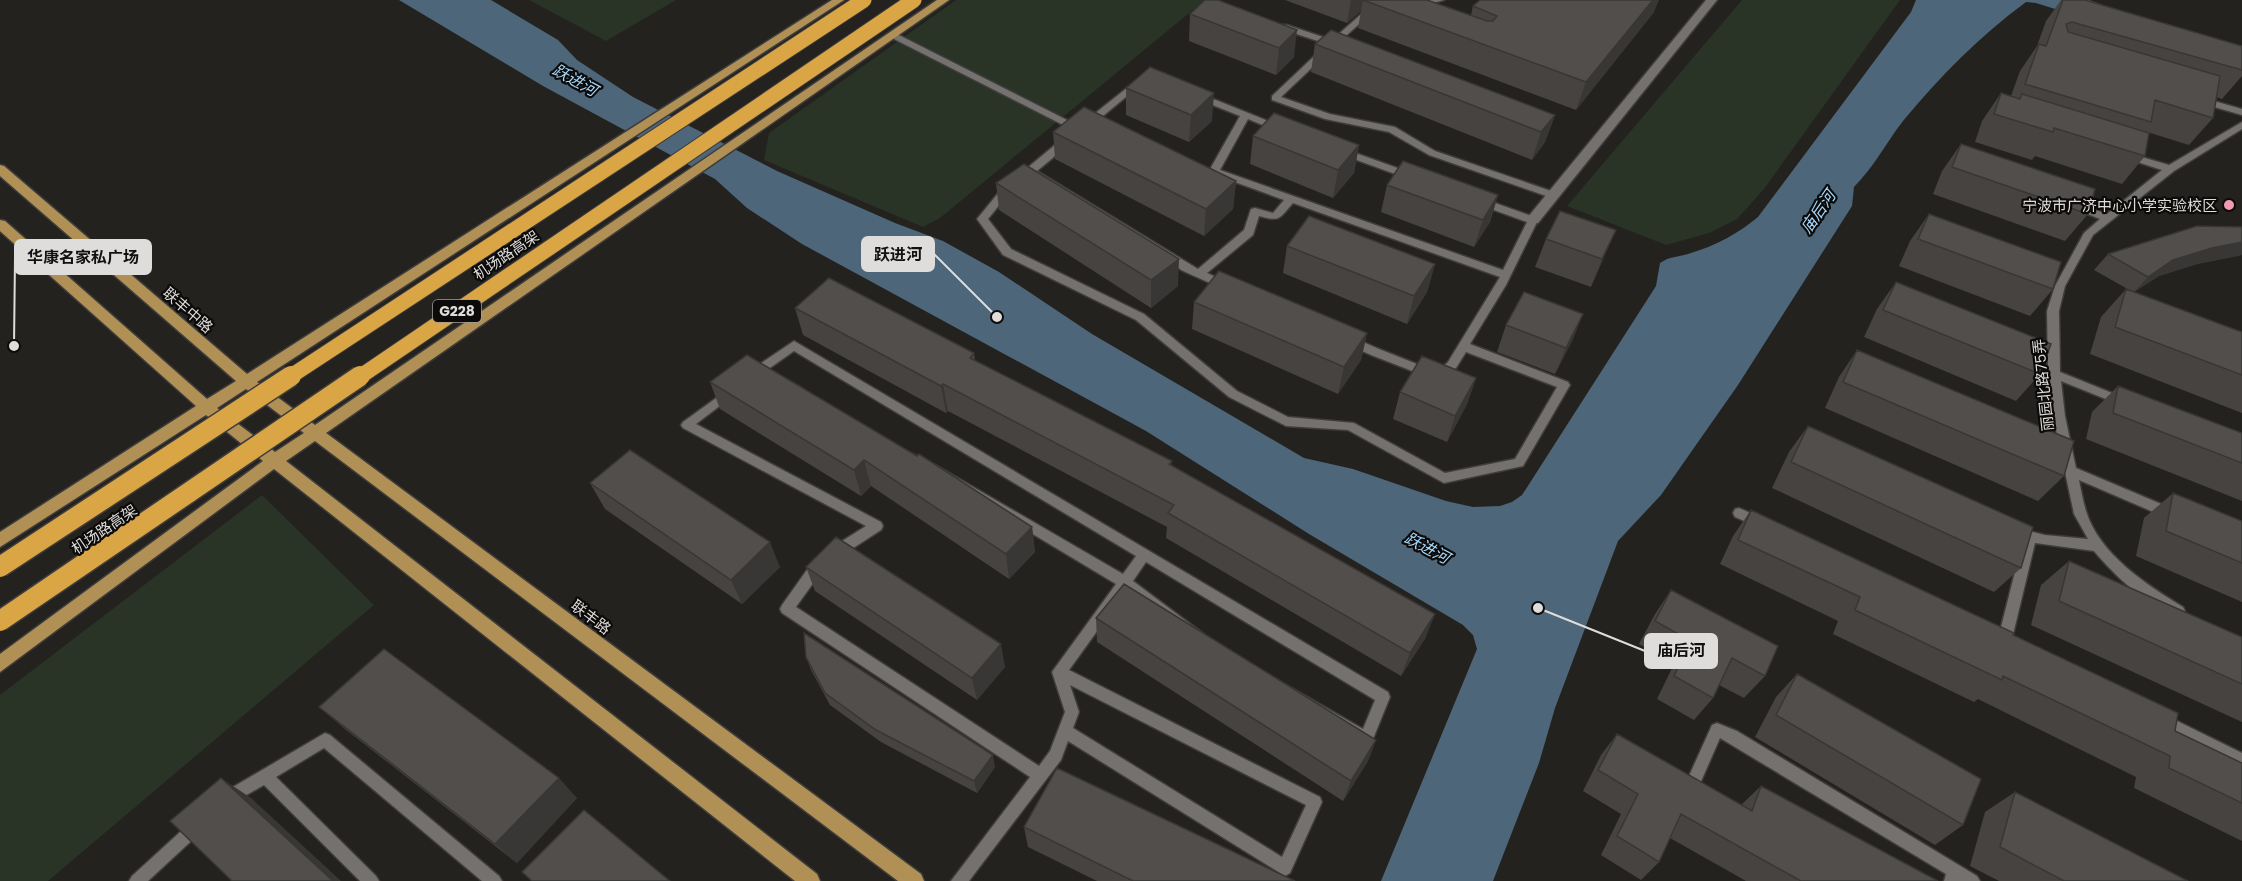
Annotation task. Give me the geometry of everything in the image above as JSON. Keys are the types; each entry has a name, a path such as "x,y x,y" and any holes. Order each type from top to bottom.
{"highway":[{"name":"机场路高架","path":"0,567 864,0"},
{"name":"机场路高架","path":"0,621 914,0"}],"main road":[{"path":"0,540 632,133 689,99 839,0"},
{"path":"0,664 273,461 944,0"},
{"name":"联丰中路","path":"0,169 246,381"},
{"path":"0,224 206,407 810,881"},
{"name":"联丰路","path":"246,381 914,881"}],"street":[{"path":"1533,220 1707,1"}],"lane":[{"path":"1382,0 1275,98 1328,117 1392,129 1432,153 1553,195"},
{"path":"1414,6 1440,0"},
{"path":"1276,24 1344,47"},
{"path":"893,35 1079,129"},
{"path":"1023,177 1199,274 1375,352 1438,377 1452,365 1463,346 1506,275 1533,220 1245,116 1213,102 1137,83 1023,177 982,219 1007,252 1140,317 1233,394 1286,422 1350,426 1444,478 1519,463 1564,386 1463,346"},
{"path":"2186,95 2242,112"},
{"path":"1245,116 1214,171 1506,275"},
{"name":"丽园北路75弄","path":"2189,618 2150,594 2117,568 2098,546 2080,514 2059,416 2054,374 2054,311 2060,286 2089,233 2106,217 2145,191 2170,169 2242,125"},
{"path":"2115,152 2170,169"},
{"path":"1199,274 1249,232 1255,211 1275,217 1291,198"},
{"path":"2062,201 2106,217"},
{"path":"749,378 796,390 848,427 933,469 1124,582 1220,654 1366,739 1383,697 794,345 749,378 687,425 877,526 817,565 787,609 1040,775"},
{"path":"2054,374 2132,405"},
{"path":"2071,471 2178,517"},
{"path":"1740,513 1771,529"},
{"path":"2001,530 2030,537 2098,546"},
{"path":"2004,643 2030,537"},
{"path":"1059,672 1145,554"},
{"path":"1059,672 1315,802 1285,868 1065,731"},
{"path":"959,881 1056,755 1072,712 1059,672"},
{"path":"2149,714 2242,760"},
{"path":"1694,781 1717,730 1742,742 1953,876 1972,881"},
{"path":"137,881 232,794 325,740 492,880"},
{"path":"265,776 371,881"}],"green space":[{"path":"529,0 676,0 606,41"},
{"path":"956,0 1205,0 940,218 923,227 764,160 769,133"},
{"path":"1742,0 1900,0 1764,189 1737,219 1709,233 1666,245 1567,206"},
{"path":"262,495 374,605 48,881 0,881 0,695"}],"water":[{"path":"399,0 491,0 558,40 577,60 633,97 777,171 895,223 943,241 999,272 1092,334 1304,458 1353,469 1446,501 1473,507 1500,506 1522,495 1656,286 1660,263 1718,243 1758,217 1911,12 1916,0 2089,0 2209,42 2242,68 2036,3 2026,2 1976,43 1917,105 1854,187 1852,206 1738,385 1661,495 1618,541 1555,708 1539,763 1493,881 1381,881 1477,649 1473,635 1463,625 1309,534 1146,431 802,244 747,208 715,179 543,86"}],"building":[{"path":"1205,0 1218,0 1297,30 1279,48 1190,14"},
{"path":"1363,0 1427,0 1487,21 1493,21 1497,16 1473,6 1480,0 1653,0 1586,82"},
{"path":"2063,0 2085,0 2242,46 2242,70 2072,22 2066,24 2068,32 2220,76 2213,118 2155,100 2151,122 2025,84 2039,44 2046,46"},
{"path":"1331,30 1555,115 1541,132 1315,44"},
{"path":"1150,67 1214,93 1191,115 1126,88"},
{"path":"2001,93 2020,99 2022,94 2149,133 2145,156 2054,128 2053,132 1994,114"},
{"path":"1084,107 1236,181 1206,209 1053,132"},
{"path":"1274,113 1359,145 1338,170 1253,136"},
{"path":"1961,144 2095,189 2088,214 1952,167"},
{"path":"1403,161 1498,195 1483,220 1387,185"},
{"path":"1024,164 1179,259 1151,280 996,183"},
{"path":"1560,211 1616,230 1602,259 1546,239"},
{"path":"1929,214 2061,262 2053,289 1918,239"},
{"path":"1309,216 1435,264 1414,296 1287,246"},
{"path":"2197,226 2242,227 2242,242 2173,260 2148,277 2108,254"},
{"path":"1219,271 1367,333 1344,367 1194,302"},
{"path":"829,278 974,353 970,358 1172,461 1169,464 1435,614 1410,653 1168,513 1174,505 943,384 941,386 795,308"},
{"path":"1896,282 2051,344 2040,374 1883,310"},
{"path":"2126,289 2242,332 2242,375 2115,327"},
{"path":"1524,292 1583,314 1566,348 1506,325"},
{"path":"1857,350 2074,441 2064,476 1843,382"},
{"path":"747,355 917,456 919,454 1032,527 1006,554 864,460 854,470 710,382"},
{"path":"1422,356 1476,378 1455,416 1400,392"},
{"path":"2118,386 2242,433 2242,463 2113,413"},
{"path":"1808,426 2033,527 2021,568 1791,462"},
{"path":"630,450 770,542 731,580 590,483"},
{"path":"2173,493 2242,521 2242,563 2166,531"},
{"path":"1751,510 2014,633 2013,635 2178,713 2175,731 2242,763 2242,803 2169,768 2170,756 2003,676 2002,680 1855,610 1860,597 1738,540"},
{"path":"836,537 1001,644 972,678 806,567"},
{"path":"2069,561 2242,637 2242,684 2059,601"},
{"path":"1124,584 1376,740 1351,781 1096,618"},
{"path":"1671,590 1778,646 1765,676 1732,658 1713,698 1674,676 1691,641 1655,621"},
{"path":"804,633 993,755 974,781 876,730 825,693 806,657"},
{"path":"384,649 559,778 495,844 319,707"},
{"path":"1797,674 1981,779 1963,825 1776,715"},
{"path":"1617,734 1752,811 1761,786 1938,881 1801,881 1681,814 1659,862 1617,836 1638,794 1598,770"},
{"path":"1057,768 1295,881 1133,881 1024,827"},
{"path":"221,778 333,881 232,881 170,821"},
{"path":"2015,792 2188,881 2064,881 2000,847"},
{"path":"584,810 670,881 532,881 522,872"}],"place":[{"name":"宁波市广济中心小学实验校区","path":"2229,205"},
{"name":"跃进河","path":"997,317"},
{"name":"华康名家私广场","path":"14,346"},
{"name":"庙后河","path":"1538,608"}]}
